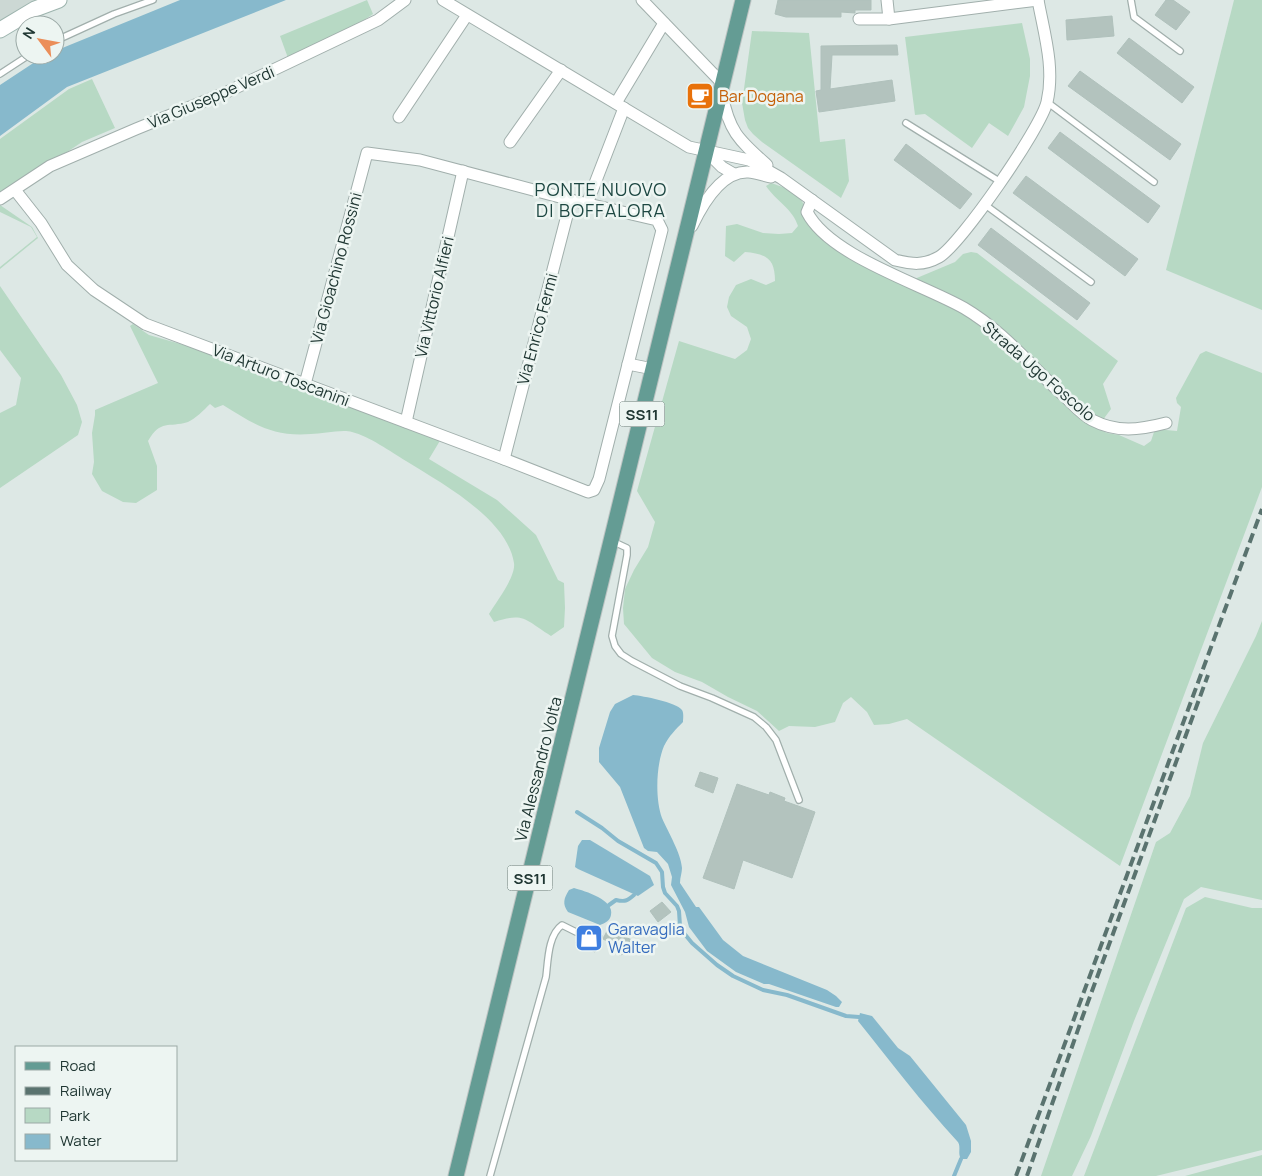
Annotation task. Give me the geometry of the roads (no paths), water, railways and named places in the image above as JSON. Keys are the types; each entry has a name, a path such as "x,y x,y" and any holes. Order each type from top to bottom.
{"main road":[{"name":"SS11","path":"721,85 743,0"},
{"name":"Via Alessandro Volta","path":"456,1176 612,541 721,85"}],"street":[{"path":"0,30 35,9 59,0"},
{"name":"Via Giuseppe Verdi","path":"0,199 50,166 227,92 378,20 405,0"},
{"path":"443,0 689,147 749,160 781,178"},
{"path":"642,0 721,85 724,108 733,130 744,146 781,178 895,260 913,265 926,264 949,248 984,204 1036,128 1047,102 1050,65 1038,0 990,3 889,19 859,19"},
{"path":"887,0 889,19"},
{"path":"400,117 467,15"},
{"path":"588,204 620,105 664,24"},
{"path":"510,142 561,70"},
{"path":"706,151 722,167 734,174"},
{"name":"Via Gioachino Rossini","path":"305,384 367,153 420,160 462,171"},
{"path":"462,171 571,200 657,220 662,230 628,364 653,370"},
{"name":"Via Vittorio Alfieri","path":"406,422 462,171"},
{"path":"682,248 695,219 721,183 734,174 749,172 781,178"},
{"name":"Via Arturo Toscanini","path":"15,190 41,223 67,265 94,290 145,324 504,459 580,490 588,492 594,490 599,479 628,364"},
{"name":"Via Enrico Fermi","path":"504,459 571,200"},
{"name":"Strada Ugo Foscolo","path":"812,200 807,212 812,221 840,245 878,267 962,308 996,330 1090,420 1116,429 1141,430 1166,423"}],"lane":[{"path":"65,36 114,14 153,0"},
{"path":"1132,0 1134,17 1180,51"},
{"path":"0,74 15,64"},
{"path":"1047,102 1154,182"},
{"path":"906,123 999,181"},
{"path":"984,204 1092,282"},
{"path":"612,541 627,548 612,636 614,646 621,654 632,661 680,686 754,717 776,740 799,800"},
{"path":"490,1176 546,976 556,929 562,925 576,932"}],"water":[{"path":"180,0 286,0 67,87 0,136 0,85 30,65 65,65 65,47"},
{"path":"633,695 673,704 679,707 683,713 683,722 670,736 664,746 659,763 657,782 658,801 662,818 681,862 680,883 696,907 699,907 723,940 743,956 827,990 842,1002 839,1007 764,984 736,972 707,951 689,927 685,912 671,885 672,877 668,864 657,852 648,851 644,848 620,787 599,762 599,748 610,712 615,704"},
{"path":"582,840 590,840 650,876 654,885 638,896 578,869 575,867 578,846"},
{"path":"574,888 598,897 608,905 611,915 605,923 600,925 568,912 564,904 565,898 569,890"},
{"path":"860,1013 872,1016 898,1048 910,1056 966,1125 971,1141 971,1152 967,1159 961,1159 957,1141 858,1021"}],"waterway":[{"path":"577,812 618,841 656,863 662,872 665,893 679,911 680,926 683,932 692,943 717,965 733,976 763,990 787,995 846,1016 859,1017"},
{"path":"609,905 616,900 630,899 634,895"},
{"path":"954,1176 961,1159"}],"railway":[{"path":"1016,1176 1262,509"},
{"path":"1027,1176 1081,1021 1208,675"}],"place":[{"name":"Bar Dogana","path":"700,96"},
{"name":"Garavaglia Walter","path":"589,938"}],"district":[{"name":"PONTE NUOVO DI BOFFALORA","path":"601,199"}]}
